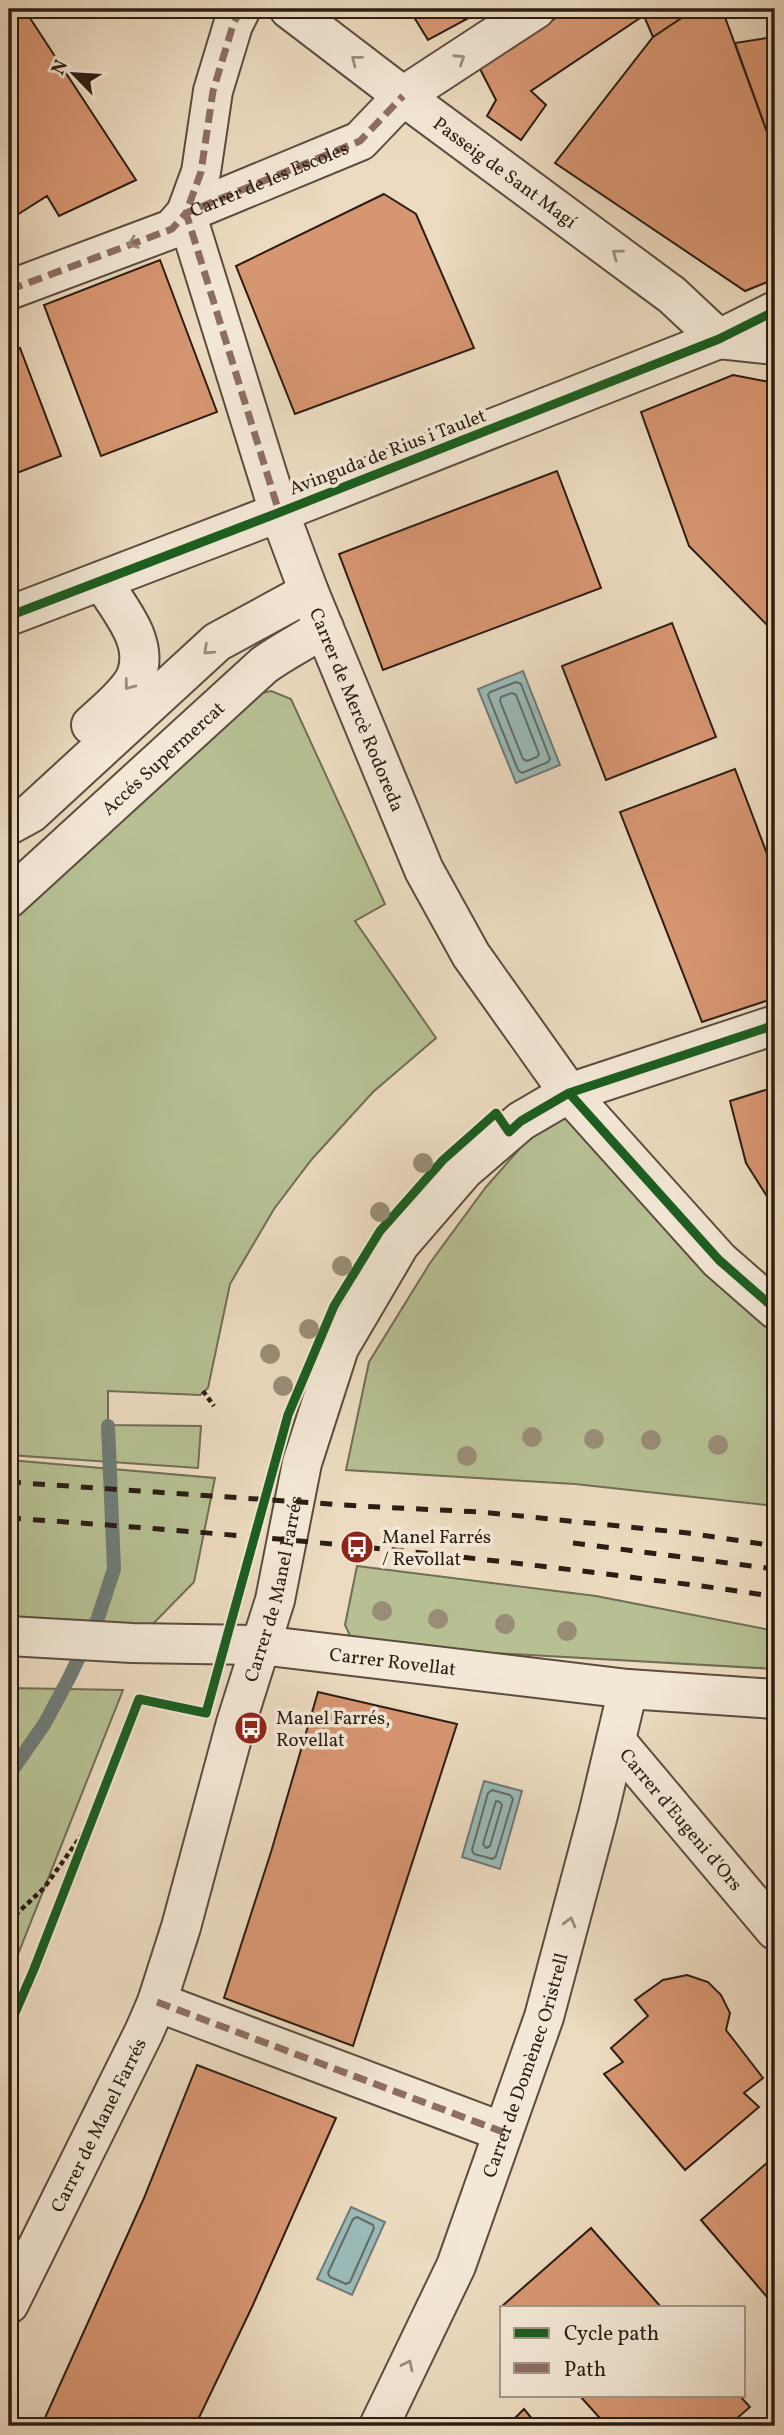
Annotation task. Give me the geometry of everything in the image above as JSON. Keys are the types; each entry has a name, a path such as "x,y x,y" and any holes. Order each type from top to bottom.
{"street":[{"path":"186,213 201,172 213,91 233,25 241,9"},
{"name":"Passeig de Sant Magí","path":"289,9 672,295 719,339"},
{"name":"Carrer de les Escoles","path":"9,290 172,229 186,213 359,141 403,96 536,9"},
{"name":"Carrer de Mercè Rodoreda","path":"186,213 279,512 316,609 424,870 471,955 569,1093 719,1260 775,1310"},
{"name":"Avinguda de Rius i Taulet","path":"9,616 719,339 775,311"},
{"path":"719,339 775,345"},
{"path":"9,802 112,706 135,678 140,657 137,640 102,581"},
{"path":"9,825 31,813 228,634 316,609"},
{"path":"9,873 247,652 316,609"},
{"name":"Carrer de Manel Farrés","path":"9,2304 144,2032 156,2002 181,1927 236,1723 275,1600 302,1462 339,1348 400,1244 464,1170 521,1121 569,1093 775,1025"},
{"name":"Carrer Rovellat","path":"9,1636 132,1643 260,1645 628,1689 775,1699"},
{"name":"Carrer de Domènec Oristrell","path":"379,2426 456,2266 544,2017 598,1815 628,1689"},
{"name":"Carrer d'Eugeni d'Ors","path":"616,1741 775,1930"},
{"path":"156,2002 503,2132"}],"path":[{"path":"203,1391 214,1406"},
{"path":"76,1859 95,1810"},
{"path":"9,1921 44,1888 91,1822"}],"green space":[{"path":"271,691 291,699 385,904 355,921 436,1038 373,1092 312,1159 274,1209 230,1284 208,1388 200,1395 108,1391 108,1425 201,1426 198,1468 9,1455 9,924 249,696"},
{"path":"569,1093 775,1309 775,1506 575,1484 346,1470 369,1362 430,1263 486,1187"},
{"path":"9,1460 215,1478 194,1582 147,1630 9,1622"},
{"path":"357,1566 596,1596 775,1631 775,1669 370,1646 352,1640 345,1625"},
{"path":"9,1688 123,1690 9,1977"}],"water":[{"path":"523,671 560,765 516,783 478,689"},
{"path":"484,1781 522,1791 500,1869 462,1857"},
{"path":"351,2207 385,2222 352,2295 317,2279"}],"building":[{"path":"9,9 24,9 136,180 59,216 47,196 9,220"},
{"path":"409,9 457,9 465,20 428,40"},
{"path":"457,9 485,9 465,20"},
{"path":"569,9 641,9 643,16 531,91 546,105 521,140 487,116 496,100 480,69"},
{"path":"641,9 695,9 653,37"},
{"path":"695,9 722,9 775,154 775,279 745,291 555,163 653,37"},
{"path":"775,38 775,154 735,43"},
{"path":"384,194 416,214 474,348 295,414 236,266"},
{"path":"160,260 217,412 101,456 44,305"},
{"path":"20,348 61,456 9,476 9,352"},
{"path":"733,375 775,383 775,633 689,546 641,412"},
{"path":"557,471 601,588 383,670 339,554"},
{"path":"672,623 716,737 606,780 562,666"},
{"path":"735,769 775,875 775,998 702,1022 620,812"},
{"path":"775,1087 775,1209 746,1163 730,1101"},
{"path":"318,1692 457,1724 353,2046 224,1998"},
{"path":"687,1975 708,1982 721,1995 730,2013 726,2030 763,2078 744,2093 759,2107 685,2170 604,2074 623,2062 611,2048 648,2016 635,2000 663,1980"},
{"path":"197,2065 336,2118 252,2307 195,2426 56,2426 44,2420 144,2198"},
{"path":"775,2156 775,2302 773,2304 701,2220"},
{"path":"591,2228 660,2306 502,2306"},
{"path":"580,2396 740,2396 750,2407 728,2426 607,2426"},
{"path":"524,2409 538,2426 507,2426"}],"waterway":[{"path":"9,1775 45,1723 69,1678 98,1618 114,1569 108,1426"}],"railway":[{"path":"9,1482 481,1512 688,1533 775,1546"},
{"path":"9,1518 392,1550 622,1576 775,1597"},
{"path":"573,1543 775,1569"}],"marked path":[{"path":"241,9 233,25 213,91 201,172 186,213 279,512"},
{"path":"9,290 172,229 186,213 360,141 403,96"},
{"path":"157,2002 503,2132"}],"cycle path":[{"path":"9,616 719,339 775,311"},
{"path":"9,2027 139,1699 206,1713 288,1415 334,1306 380,1231 443,1160 496,1113 509,1132 521,1121 569,1093 775,1025"},
{"path":"569,1093 719,1260 775,1309"}],"place":[{"name":"Manel Farrés / Revollat","path":"357,1547"},
{"name":"Manel Farrés, Rovellat","path":"251,1728"}]}
